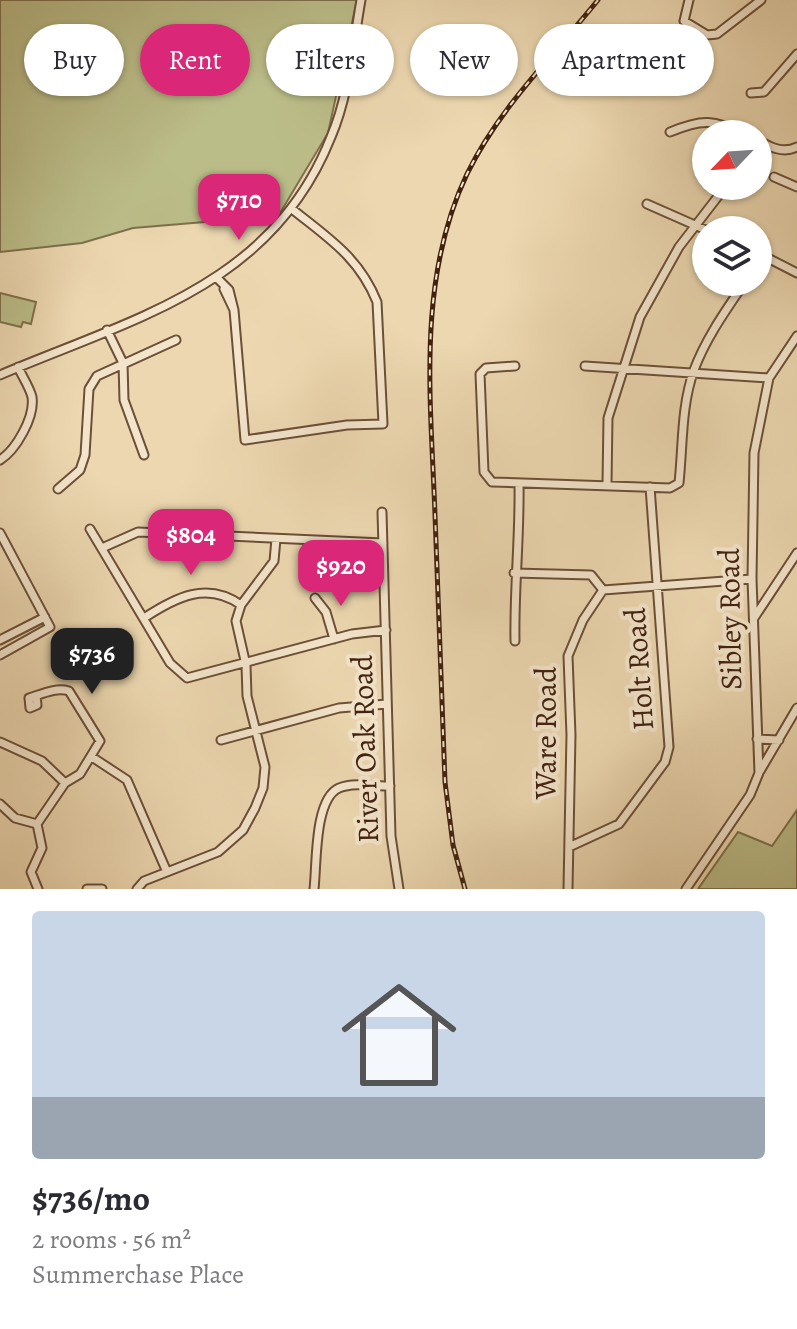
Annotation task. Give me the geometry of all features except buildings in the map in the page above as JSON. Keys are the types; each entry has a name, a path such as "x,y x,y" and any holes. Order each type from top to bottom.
{"street":[{"path":"0,375 107,330 217,278 236,267 292,209 333,135 361,0"},
{"path":"689,0 684,21 707,35 717,34 761,0"},
{"path":"751,93 764,92 797,54"},
{"path":"670,132 692,123"},
{"path":"772,147 797,147"},
{"path":"774,177 797,187"},
{"path":"647,204 692,224"},
{"path":"217,278 234,310 245,440 298,435 347,425 383,424 377,302 372,289 355,260 292,209"},
{"path":"607,484 608,418 621,369 640,317 662,273 692,233"},
{"path":"772,262 797,273"},
{"path":"515,366 486,368 480,374 484,472 492,482 670,488 679,483 681,441 693,373 710,336 736,296"},
{"path":"107,330 123,363 124,400 144,455"},
{"name":"Sibley Road","path":"759,773 752,579 754,453 769,378 797,336"},
{"path":"58,489 80,470 85,455 89,389 97,376 176,340"},
{"path":"585,366 769,378"},
{"path":"0,460 10,454 31,412 32,396 18,367"},
{"path":"515,641 514,573 520,523 519,484"},
{"name":"Holt Road","path":"569,847 619,824 665,762 669,747 650,487"},
{"name":"River Oak Road","path":"382,512 393,865 399,889"},
{"path":"90,529 170,663 187,678 246,665 334,639 386,630"},
{"path":"102,548 138,532 383,543"},
{"path":"0,533 50,627 0,655"},
{"path":"137,889 144,881 218,852 250,820 263,788 265,767 247,696 246,665 236,630 241,605 274,561 276,539"},
{"path":"753,620 797,553"},
{"path":"514,573 591,575 603,590 752,579"},
{"name":"Ware Road","path":"568,889 568,656 583,620 603,590"},
{"path":"144,618 177,597 193,593 212,592 241,605"},
{"path":"315,598 326,612 334,639"},
{"path":"0,640 45,617"},
{"path":"36,696 61,689 72,693 99,737 92,757 80,774 65,783 37,824"},
{"path":"221,740 339,708 387,704"},
{"path":"686,889 750,795 759,773 797,708"},
{"path":"757,739 779,740"},
{"path":"0,742 42,761 65,783"},
{"path":"92,757 127,780 167,872"},
{"path":"314,889 322,814 328,796 345,786 390,786"},
{"path":"0,804 15,818 37,824"},
{"path":"37,824 43,844 31,867 39,887"},
{"path":"87,889 102,889"}],"green space":[{"path":"0,0 357,0 352,24 266,24 266,96 336,96 328,133 274,223 229,220 133,228 82,243 0,252"},
{"path":"0,293 36,302 31,324 23,322 21,327 0,322"},
{"path":"797,810 797,889 698,889 738,832 772,846"}],"railway":[{"path":"465,889 453,845 445,782 430,385 433,299 451,215 480,150 510,105 598,0"}]}
